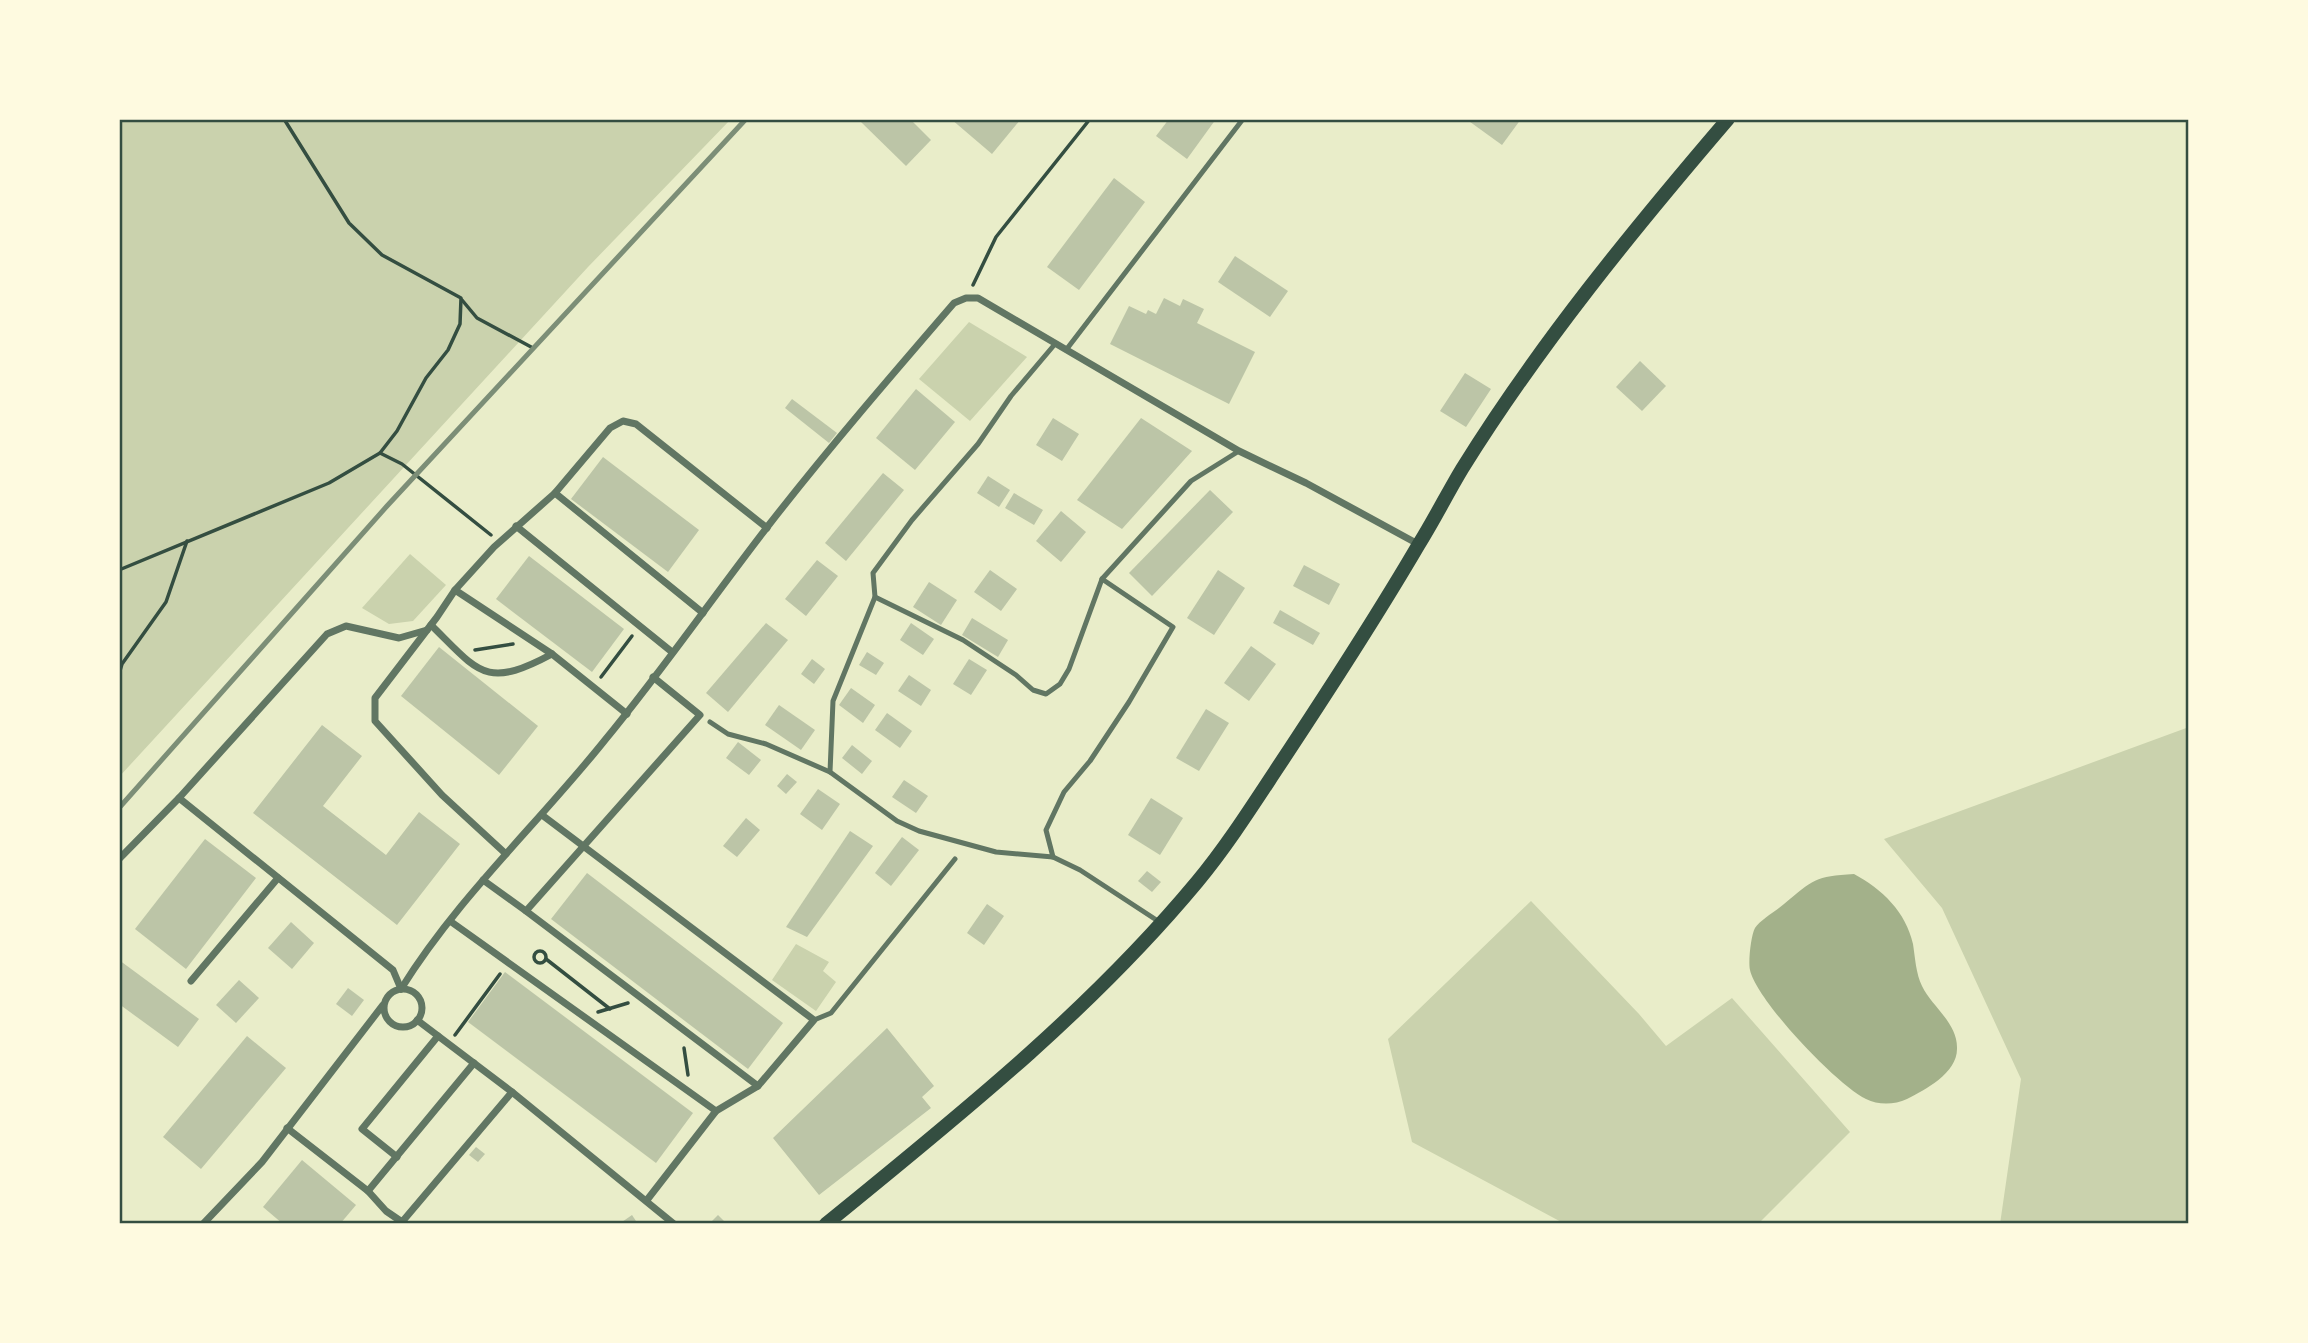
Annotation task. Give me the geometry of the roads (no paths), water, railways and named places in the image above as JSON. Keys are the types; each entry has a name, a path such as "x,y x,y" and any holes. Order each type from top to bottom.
{"main road":[{"path":"826,1224 982,1096 1102,986 1199,880 1319,705 1462,469 1526,374 1596,279 1728,119"}],"street":[{"path":"203,1224 262,1162 390,995 401,989 483,880 627,714 840,436 954,303 966,298 978,298 1239,451 1306,483 1419,544"},
{"path":"506,854 442,795 375,721 374,698 454,590 494,547 555,493 610,428 623,421 636,424 767,528"},
{"path":"555,493 703,613"},
{"path":"516,526 672,652"},
{"path":"454,590 552,654 627,714"},
{"path":"119,859 179,798 327,634 346,626 399,638 429,627"},
{"path":"429,627 469,662 488,673 505,674 534,664 552,654"},
{"path":"526,911 700,715 653,677"},
{"path":"179,798 393,970 401,989"},
{"path":"542,815 814,1020 758,1086 716,1111 647,1200"},
{"path":"191,981 278,878"},
{"path":"483,880 758,1086"},
{"path":"450,921 716,1111"},
{"path":"383,1005 387,1018 397,1026 409,1026 417,1020 422,1013 421,1001 413,992 401,989"},
{"path":"417,1020 512,1092 674,1224"},
{"path":"397,1157 362,1129 438,1036"},
{"path":"368,1191 474,1063"},
{"path":"287,1128 368,1191 386,1211 403,1223 512,1092"}],"lane":[{"path":"1066,350 1243,119"},
{"path":"830,772 833,701 875,597 873,573 912,520 978,444 1011,396 1055,344"},
{"path":"875,597 963,640 1017,675 1033,690 1046,694 1060,684 1069,669 1102,579 1191,481 1239,451"},
{"path":"1053,857 1046,830 1064,792 1090,761 1129,702 1173,627 1102,579"},
{"path":"710,722 728,734 766,744 830,772 897,821 919,831 996,852 1053,857 1080,870 1161,923"},
{"path":"814,1020 831,1013 955,859"}],"railway":[{"path":"119,808 387,506 746,119"}]}
